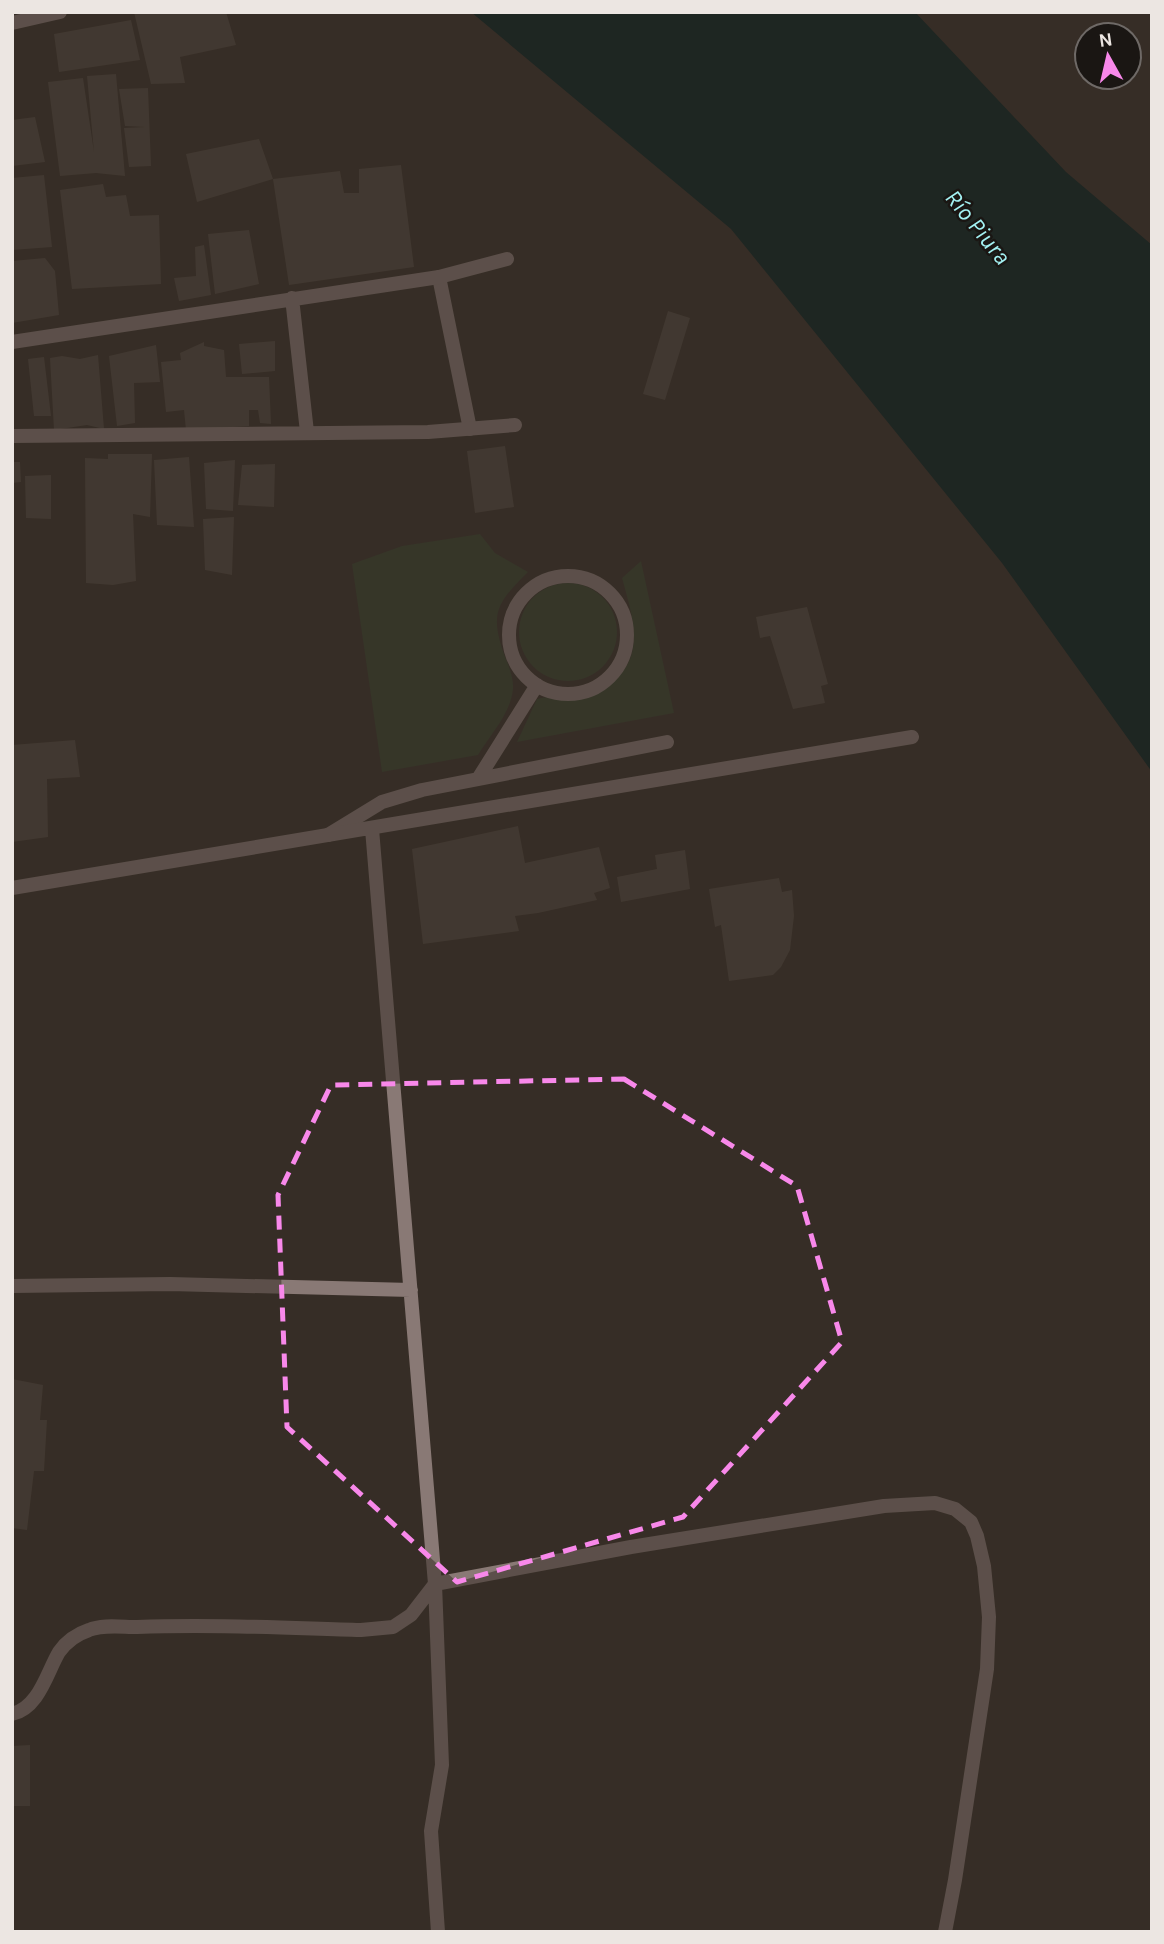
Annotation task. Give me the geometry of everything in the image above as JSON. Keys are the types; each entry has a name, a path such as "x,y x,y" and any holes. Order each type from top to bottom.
{"street":[{"path":"12,23 60,12"},
{"path":"12,342 439,277 507,259"},
{"path":"439,277 470,429"},
{"path":"292,298 307,432"},
{"path":"12,436 428,432 515,425"},
{"path":"560,576 579,577 597,583 612,595 623,611 627,629 626,649 618,668 604,683 586,692 565,694 537,685 528,680 516,664 509,645 509,626 514,608 526,592 541,582 560,576"},
{"path":"478,779 537,685"},
{"path":"12,888 912,737"},
{"path":"327,836 382,802 422,790 667,742"},
{"path":"372,829 435,1584 442,1765 431,1831 438,1932"},
{"path":"12,1286 170,1284 411,1290"},
{"path":"12,1714 18,1713 35,1697 60,1652 71,1640 91,1628 153,1626 362,1630 393,1627 411,1615 435,1584 631,1547 884,1506 935,1503 955,1509 971,1522 984,1566 989,1617 987,1669 945,1932"}],"highlighted area":[{"path":"624,1079 797,1186 842,1342 683,1517 457,1582 287,1427 278,1195 331,1085"}],"green space":[{"path":"480,534 495,553 528,572 503,601 497,619 500,642 513,681 508,707 478,755 382,772 352,564 402,546"},
{"path":"641,561 674,713 517,742 537,699 585,697 606,686 624,670 630,658 634,632 622,578"},
{"path":"568,583 587,587 603,597 613,613 617,632 613,651 603,667 587,677 568,681 549,677 533,667 523,651 519,632 523,613 533,597 549,587"}],"water":[{"name":"Río Piura","path":"471,12 915,12 1066,172 1152,245 1152,772 1002,563 731,229"}],"building":[{"path":"134,12 226,12 236,45 180,57 185,83 151,84"},
{"path":"131,20 140,60 59,72 54,34"},
{"path":"116,74 125,176 96,173 60,176 48,82 83,78 94,152 87,76"},
{"path":"148,88 151,166 129,167 124,128 145,127 125,126 119,89"},
{"path":"35,117 45,162 12,166 12,120"},
{"path":"259,139 273,179 197,202 186,154"},
{"path":"401,165 414,267 289,285 273,179 340,171 344,193 359,193 359,169"},
{"path":"44,175 52,247 12,250 12,178"},
{"path":"103,184 106,197 126,195 130,216 159,215 161,284 72,289 60,190"},
{"path":"249,230 259,284 215,294 208,234"},
{"path":"204,245 211,295 179,301 174,278 196,276 195,247"},
{"path":"45,258 55,271 59,315 12,323 12,261"},
{"path":"668,311 690,318 665,400 643,394"},
{"path":"275,341 275,371 242,374 239,344"},
{"path":"204,342 204,346 224,350 226,377 269,377 271,424 260,423 258,410 249,410 249,426 186,430 184,410 166,412 161,362 181,360 180,353"},
{"path":"156,345 160,382 134,383 135,423 117,426 109,356"},
{"path":"98,355 104,429 87,425 54,430 50,358 62,356 80,359"},
{"path":"44,357 51,416 34,416 28,359"},
{"path":"505,446 514,507 475,513 467,451"},
{"path":"108,454 152,454 150,517 133,514 136,581 113,585 86,583 85,458 108,459"},
{"path":"189,457 194,527 157,525 154,460"},
{"path":"235,460 233,511 206,509 204,463"},
{"path":"12,462 20,462 21,482 12,483"},
{"path":"275,464 274,507 238,505 242,465"},
{"path":"51,475 51,519 26,518 25,476"},
{"path":"234,517 232,575 205,570 203,519"},
{"path":"807,607 828,684 821,686 825,703 793,709 770,636 760,638 756,617"},
{"path":"75,740 80,777 47,779 48,837 12,842 12,745"},
{"path":"518,826 525,863 599,847 610,888 594,893 597,900 515,916 519,931 423,944 412,849"},
{"path":"685,850 690,889 621,902 617,877 657,869 655,855"},
{"path":"779,878 782,892 792,890 794,916 790,950 781,967 773,975 729,981 721,925 715,927 709,889"},
{"path":"12,1379 43,1385 40,1420 47,1420 44,1471 34,1471 27,1530 12,1528"},
{"path":"30,1745 30,1806 12,1806 12,1746"}]}
